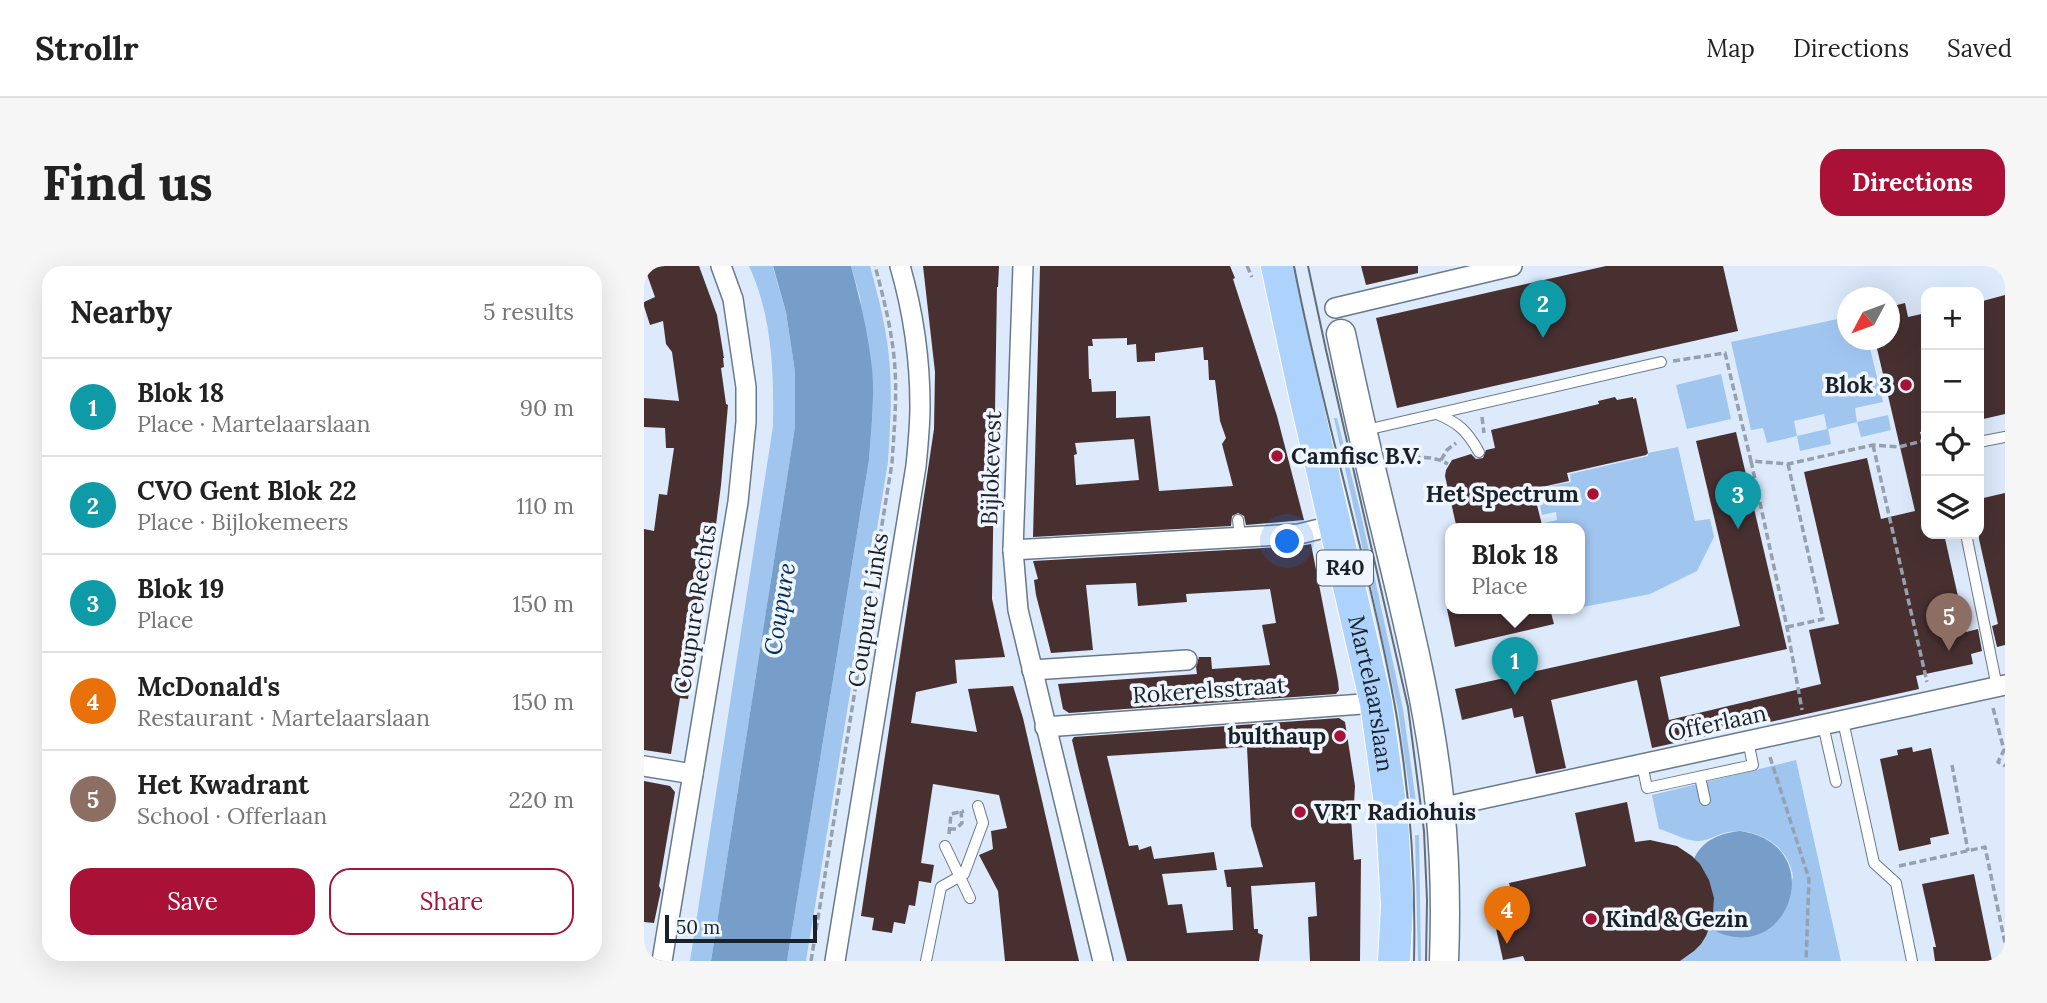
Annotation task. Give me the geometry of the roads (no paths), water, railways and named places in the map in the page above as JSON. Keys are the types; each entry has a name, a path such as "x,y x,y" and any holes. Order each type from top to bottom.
{"main road":[{"name":"Martelaarslaan","path":"1278,266 1376,704 1392,818 1396,906 1394,961"}],"street":[{"name":"Coupure Rechts","path":"662,961 737,502 746,422 746,387 733,299 720,266"},
{"name":"Coupure Links","path":"835,961 916,466 920,408 919,364 900,266"},
{"name":"Bijlokevest","path":"1023,266 1013,550 1018,610 1102,961"},
{"path":"1338,321 1512,266"},
{"name":"R40","path":"1338,321 1411,634 1427,721 1440,808 1446,922 1444,961"},
{"path":"1013,550 1239,529 1299,534 1336,525"},
{"path":"1032,670 1187,660"},
{"name":"Offerlaan","path":"1440,808 1997,687"},
{"name":"Rokerelsstraat","path":"1045,727 1376,704"},
{"path":"644,766 693,774"}],"lane":[{"path":"1362,431 1661,362"},
{"path":"1437,414 1456,421 1479,452"},
{"path":"1984,441 2005,437"},
{"path":"1967,539 1997,687"},
{"path":"1977,587 1989,585"},
{"path":"1824,725 1836,782"},
{"path":"1824,725 1874,863 1896,883 1912,961"},
{"path":"1642,764 1647,789 1753,765 1757,739"},
{"path":"1700,777 1705,800"},
{"path":"926,961 941,887 964,874 983,823 978,807"},
{"path":"945,846 970,898"}],"water":[{"name":"Coupure","path":"773,266 851,266 872,368 873,403 869,460 787,961 711,961 795,427 795,372 786,312"},
{"path":"1740,831 1767,840 1783,855 1791,873 1791,894 1784,913 1771,928 1752,936 1727,935 1709,928 1714,908 1712,892 1694,859 1707,842"}],"tram line":[{"path":"1294,266 1318,378 1373,600 1396,712 1411,836 1414,961"},
{"path":"1308,266 1408,707 1424,831 1426,961"}],"place":[{"name":"CVO Gent Blok 22","path":"1543,338"},
{"name":"Blok 3","path":"1906,385"},
{"name":"Camfisc B.V.","path":"1277,456"},
{"name":"Het Spectrum","path":"1593,494"},
{"name":"Blok 19","path":"1738,529"},
{"name":"Het Kwadrant","path":"1949,651"},
{"name":"Blok 18","path":"1515,695"},
{"name":"bulthaup","path":"1340,736"},
{"name":"VRT Radiohuis","path":"1300,812"},
{"name":"Kind & Gezin","path":"1591,919"},
{"name":"McDonald's","path":"1507,944"}]}
